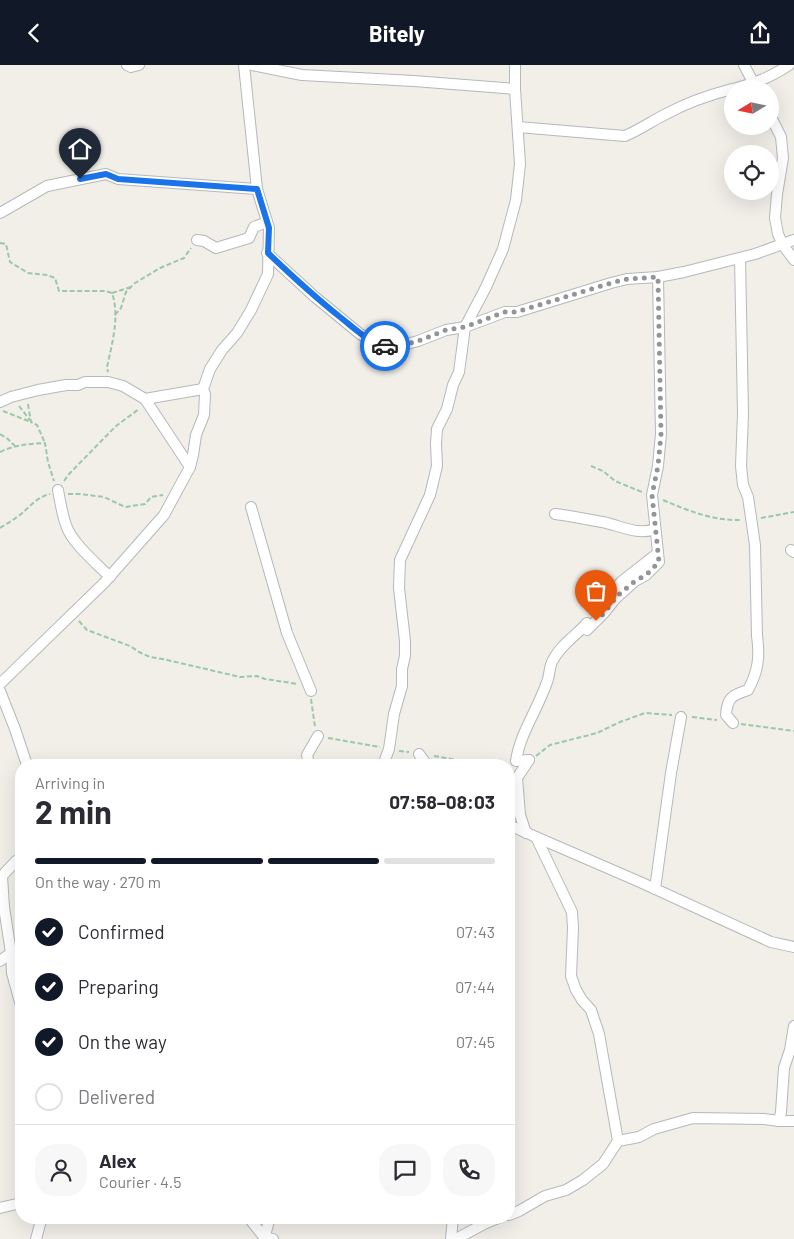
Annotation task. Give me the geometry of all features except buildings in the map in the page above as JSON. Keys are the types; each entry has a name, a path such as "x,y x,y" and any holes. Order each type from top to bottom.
{"street":[{"path":"127,65 130,67 139,65"},
{"path":"0,684 110,577 164,515 190,467 196,435 204,415 205,394 203,389 210,369 222,349 237,333 251,310 268,274 269,228 257,189 244,65"},
{"path":"252,65 302,75 404,80 515,89"},
{"path":"385,759 389,749 394,714 402,686 402,669 405,656 399,588 400,560 430,495 437,466 437,429 448,409 453,385 459,372 465,327 503,249 516,200 520,164 515,65"},
{"path":"744,65 752,80"},
{"path":"765,80 789,65"},
{"path":"518,127 625,137 667,113 705,96 724,91"},
{"path":"779,133 783,151 783,163 779,177 775,218 778,234 783,245 794,260"},
{"path":"0,213 47,186 106,174 118,179 257,189"},
{"path":"197,241 204,241 216,248 249,238 254,227 267,222"},
{"path":"268,253 315,297 360,334 377,344 386,347 396,347 446,330 465,327 505,312 516,312 611,283 627,279 684,273 740,258 794,240"},
{"path":"734,723 726,715 728,701 734,695 748,690 755,677 759,651 755,545 741,466 743,413 740,258"},
{"path":"529,760 516,761 529,721 548,681 552,661 564,645 583,628 587,630 604,613 616,597 635,581 646,575 659,562 652,495 658,466 661,434 658,277"},
{"path":"0,403 14,396 32,391 66,385 78,385 86,382 108,382 123,386 146,401 190,467"},
{"path":"146,401 203,389"},
{"path":"58,491 70,535 110,577"},
{"path":"251,507 287,633 311,691"},
{"path":"555,514 605,523 626,529 650,531 655,529"},
{"path":"0,691 26,759"},
{"path":"655,889 671,773 681,717"},
{"path":"308,759 307,755 318,736"},
{"path":"419,754 423,759"},
{"path":"515,1212 545,1196 566,1190 583,1180 603,1164 618,1141 599,1034 591,1010 576,990 571,976 572,913 520,815 517,779 529,760"},
{"path":"515,828 771,942 794,947"},
{"path":"15,862 2,877 12,973 15,984"},
{"path":"0,961 15,952"},
{"path":"779,1121 784,1068 790,1050 794,1026"},
{"path":"618,1141 640,1137 654,1129 693,1119 794,1121"},
{"path":"0,1208 15,1204"},
{"path":"36,1239 40,1224"},
{"path":"254,1224 267,1238"},
{"path":"267,1238 268,1224"},
{"path":"450,1239 452,1224"},
{"path":"456,1239 484,1224"}],"path":[{"path":"115,315 121,308 126,292 135,283 160,268 184,258 197,241"},
{"path":"0,243 6,244 10,262 28,273 55,278 58,291 105,291 112,293 131,287"},
{"path":"108,382 107,367 114,334 115,315 112,293"},
{"path":"31,422 28,403 32,391"},
{"path":"14,396 31,422"},
{"path":"0,528 18,516 33,502 58,491 69,474 110,431 146,401"},
{"path":"0,409 37,425 45,443 51,476 62,495 80,494 104,497 125,507 145,504 151,497 169,493 174,496"},
{"path":"0,434 15,446"},
{"path":"0,452 15,446 45,443"},
{"path":"591,466 598,468 621,484 707,517 728,521 750,520 794,513"},
{"path":"72,614 87,630 130,646 150,657 240,677 257,676 298,684 311,691 314,721 318,736 450,759"},
{"path":"529,760 550,745 597,733 645,713 710,718 794,731"}],"way so far":[{"path":"385,346 396,347 418,341 446,330 465,327 505,312 516,312 611,283 627,279 658,277 661,434 658,466 652,495 659,562 646,575 635,581 616,597 596,621"}],"route":[{"path":"80,179 106,174 118,179 257,189 269,228 268,253 315,297 360,334 377,344 385,346"}]}
